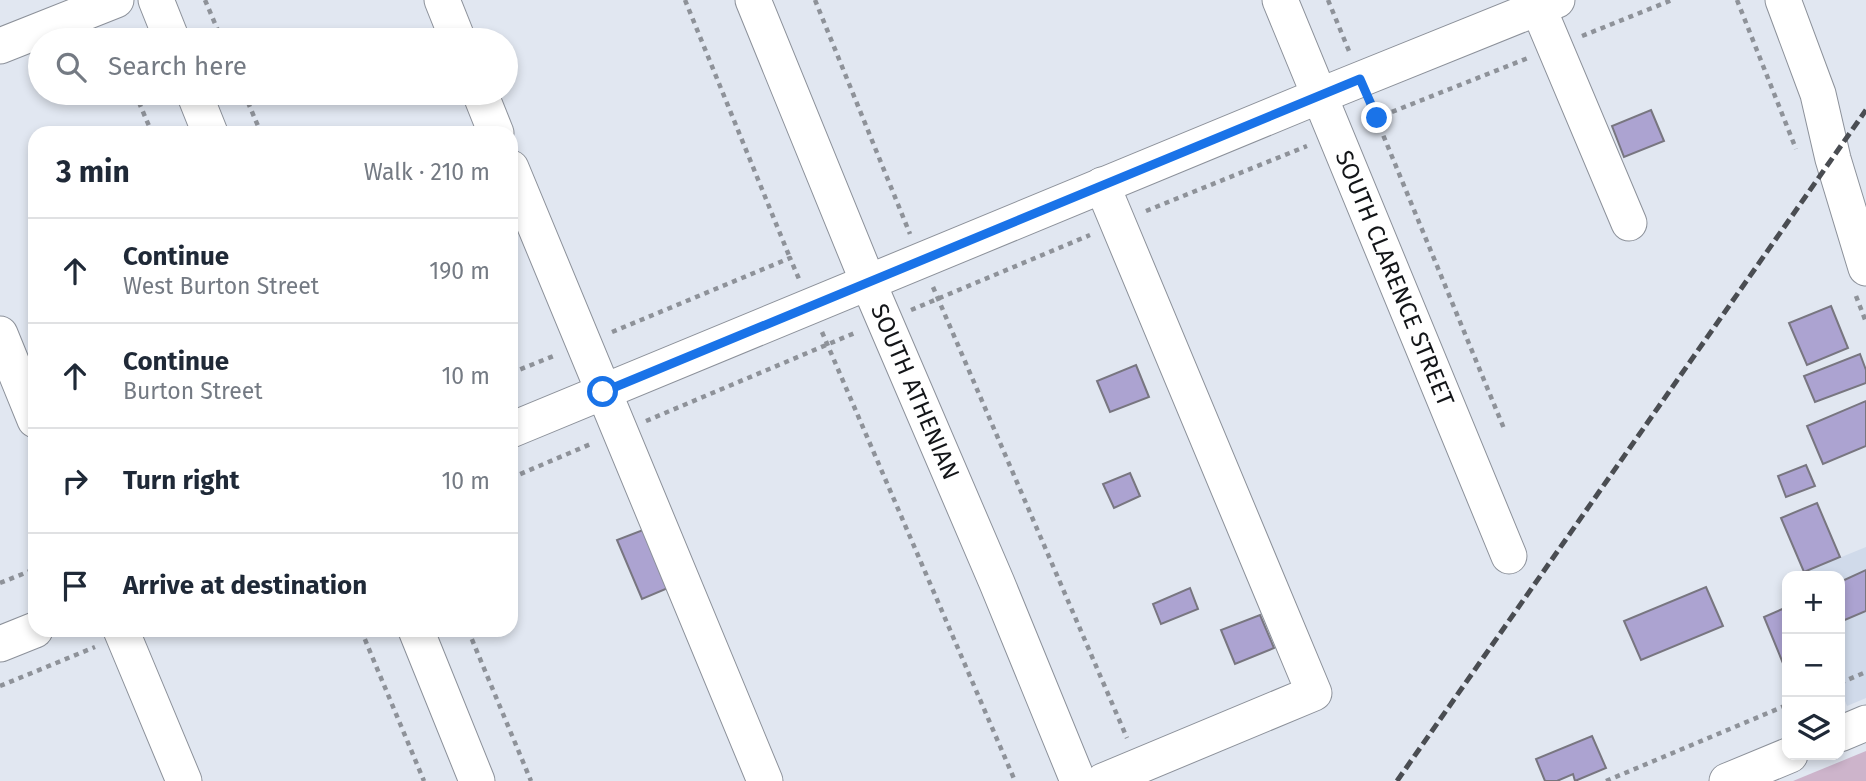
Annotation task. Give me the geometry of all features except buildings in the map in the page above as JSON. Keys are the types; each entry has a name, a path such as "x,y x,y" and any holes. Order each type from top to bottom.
{"street":[{"path":"45,28 116,0"},
{"path":"156,0 167,28"},
{"path":"442,0 453,28"},
{"name":"SOUTH ATHENIAN","path":"753,0 868,282 1079,781"},
{"name":"SOUTH CLARENCE STREET","path":"1280,0 1508,556"},
{"path":"1783,0 1818,94 1832,159 1866,268"},
{"path":"518,427 1543,3 1629,223"},
{"path":"0,46 28,35"},
{"path":"199,105 208,126"},
{"path":"485,105 493,126"},
{"path":"518,185 765,781"},
{"path":"1102,185 1314,693 1103,781"},
{"path":"0,334 28,403"},
{"path":"0,644 28,632"},
{"path":"124,637 184,781"},
{"path":"419,637 477,781"},
{"path":"1845,732 1866,723"},
{"path":"1727,781 1782,758"}],"path":[{"path":"205,0 217,28"},
{"path":"685,0 790,258 1014,781"},
{"path":"815,0 922,260 1139,766"},
{"path":"1328,0 1505,431"},
{"path":"140,105 149,126"},
{"path":"249,105 258,126"},
{"path":"518,370 790,258"},
{"path":"0,583 28,572"},
{"path":"0,686 113,637"},
{"path":"364,637 424,781"},
{"path":"471,637 531,781"},
{"path":"1845,681 1866,672"},
{"path":"1606,781 1782,707"}],"shaded area":[{"path":"1866,547 1866,698 1847,706 1845,571 1807,571"},
{"path":"1866,751 1866,781 1793,781 1845,760"}],"railway":[{"path":"1397,781 1866,110"}],"route":[{"path":"603,392 1360,79 1377,118"}]}
